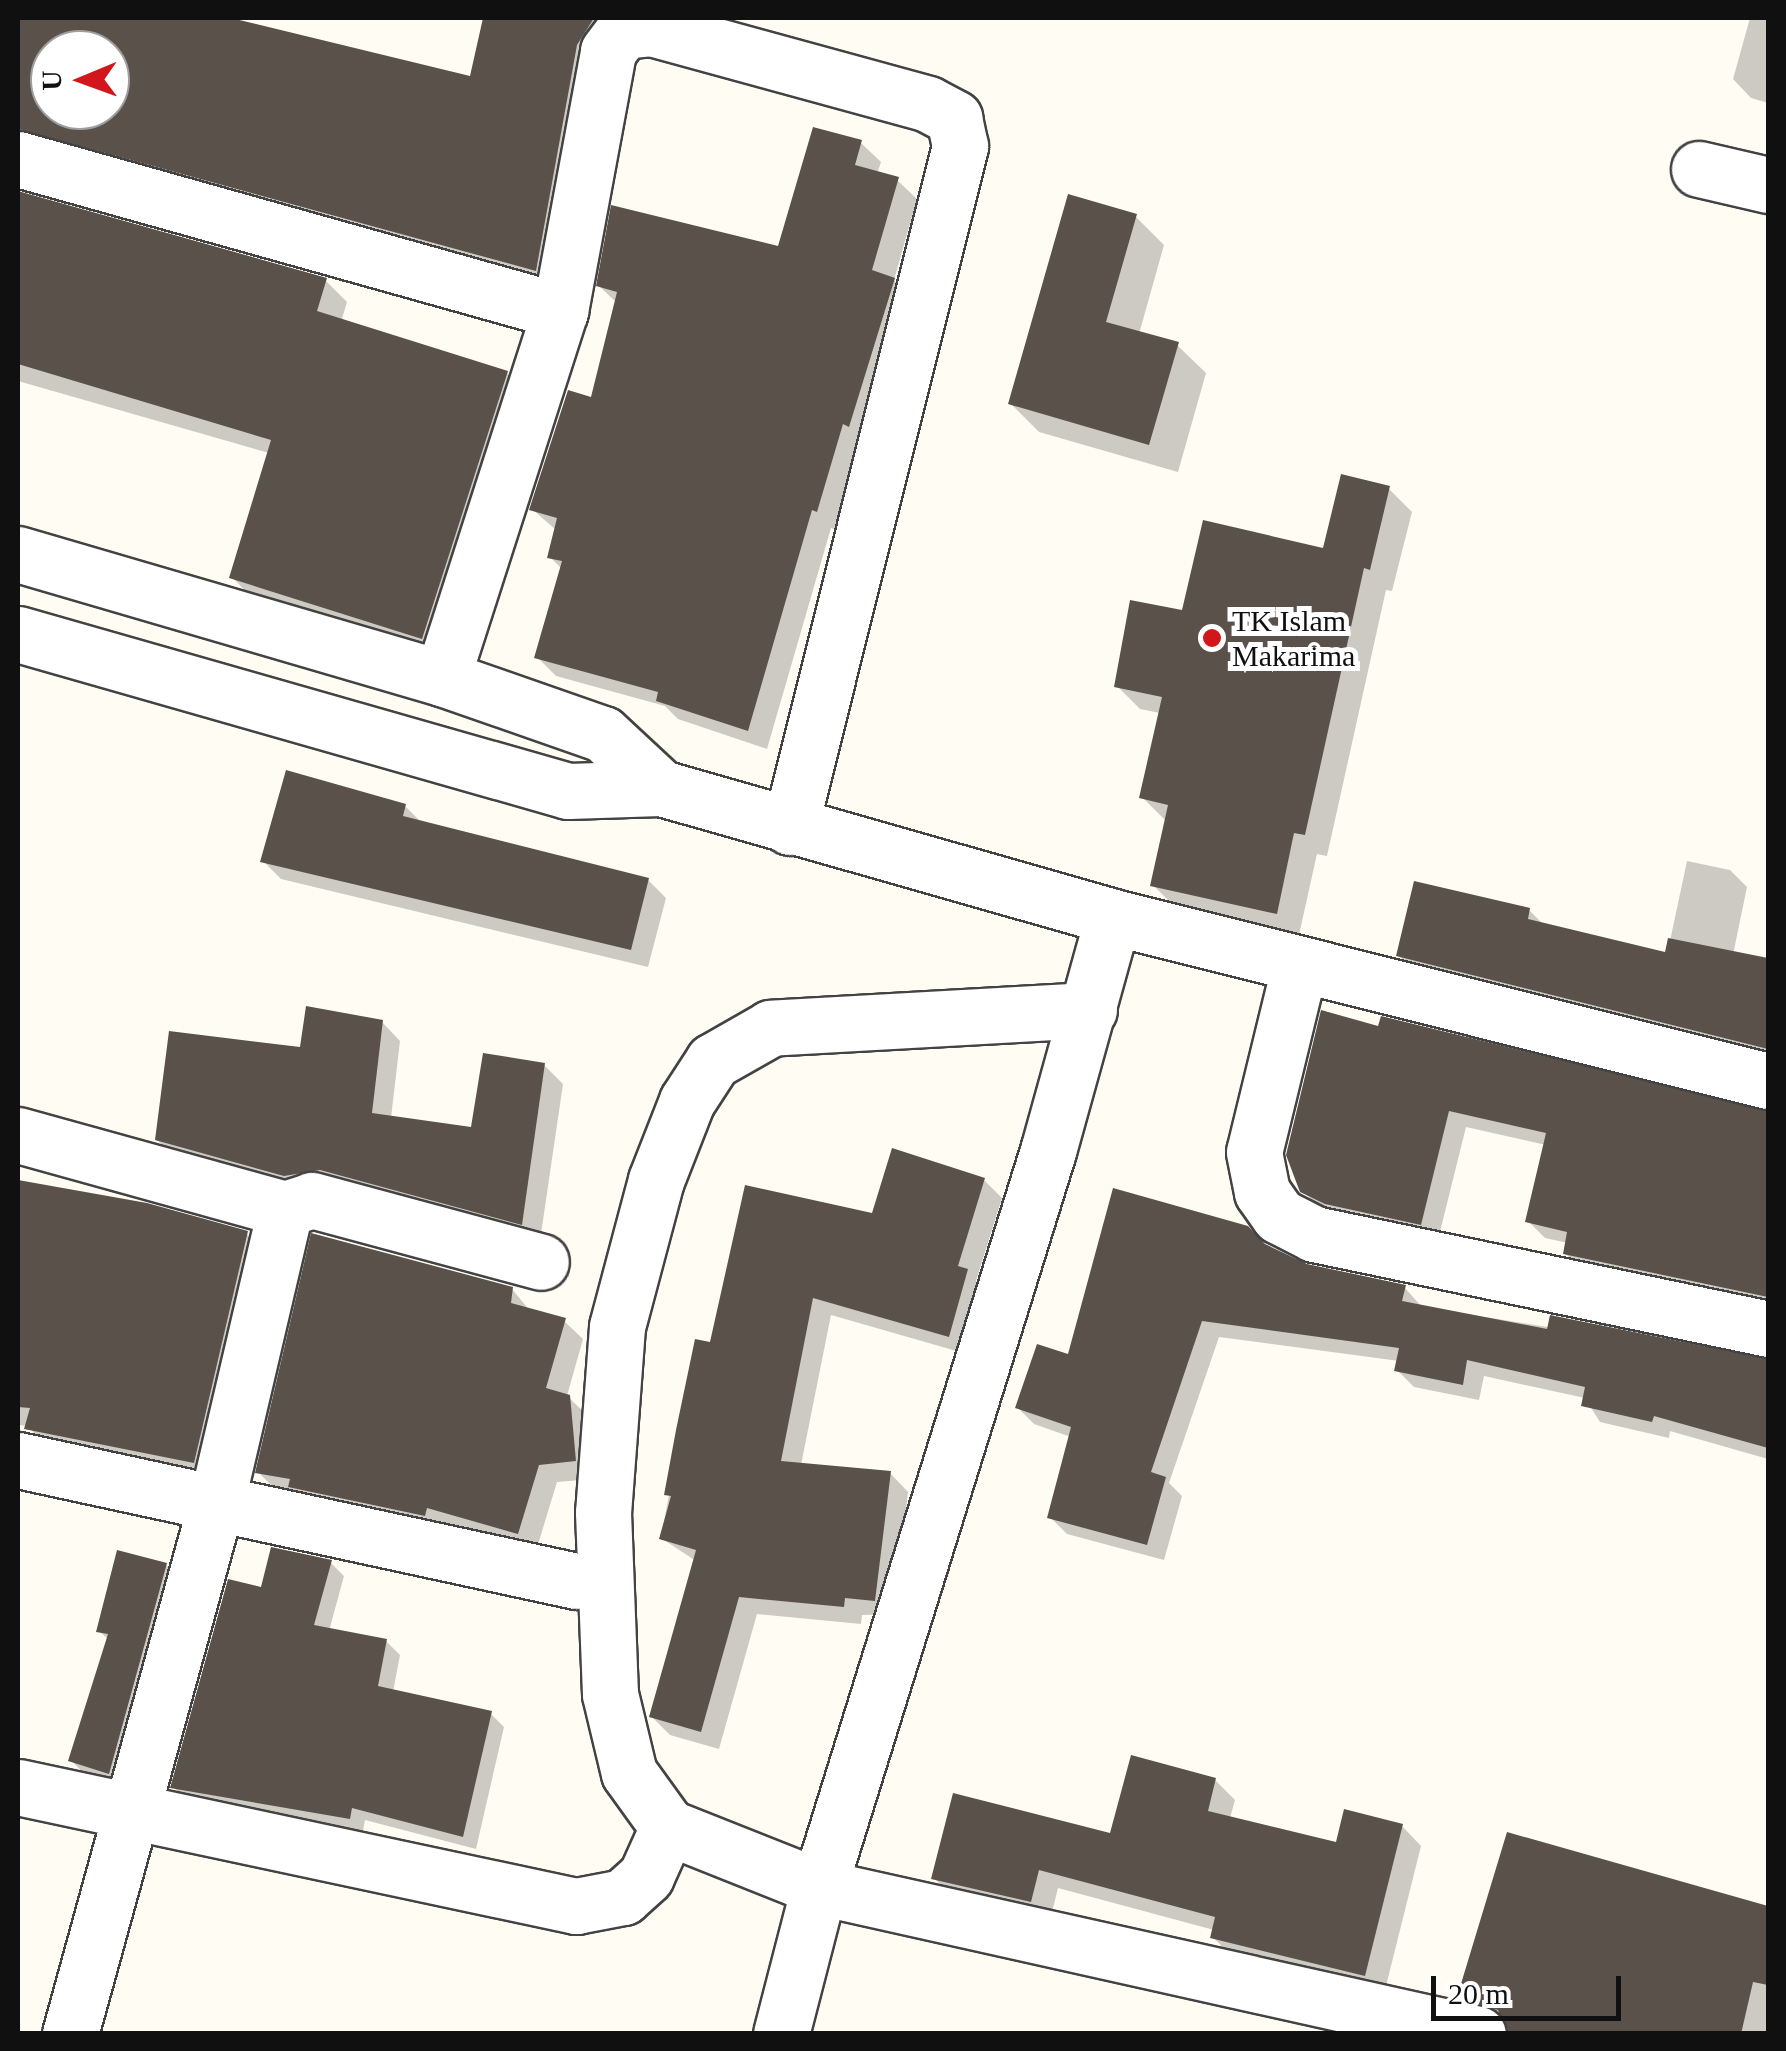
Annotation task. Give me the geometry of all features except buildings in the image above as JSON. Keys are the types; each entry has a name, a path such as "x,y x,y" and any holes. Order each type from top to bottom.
{"street":[{"path":"442,678 560,311 608,52 623,31 651,28 928,104 954,118 960,146 790,827"},
{"path":"18,159 560,311"},
{"path":"1699,169 1768,185"},
{"path":"18,554 442,678 603,734 661,788"},
{"path":"215,690 238,621"},
{"path":"18,634 568,791 661,788 1299,968 1768,1081"},
{"path":"781,2034 819,1887 1088,1010 1113,917"},
{"path":"1299,968 1254,1152 1262,1192 1279,1216 1314,1234 1768,1329"},
{"path":"1088,1010 770,1028 714,1061 687,1102 656,1180 617,1327 602,1512 610,1694 629,1773 668,1827 819,1887 1478,2034"},
{"path":"18,1135 285,1209 312,1200 542,1262"},
{"path":"70,2034 216,1504 285,1209"},
{"path":"18,1460 576,1581"},
{"path":"18,1786 576,1906 623,1897 646,1876 668,1827"}],"place":[{"name":"TK Islam Makarima","path":"1212,638"}]}
